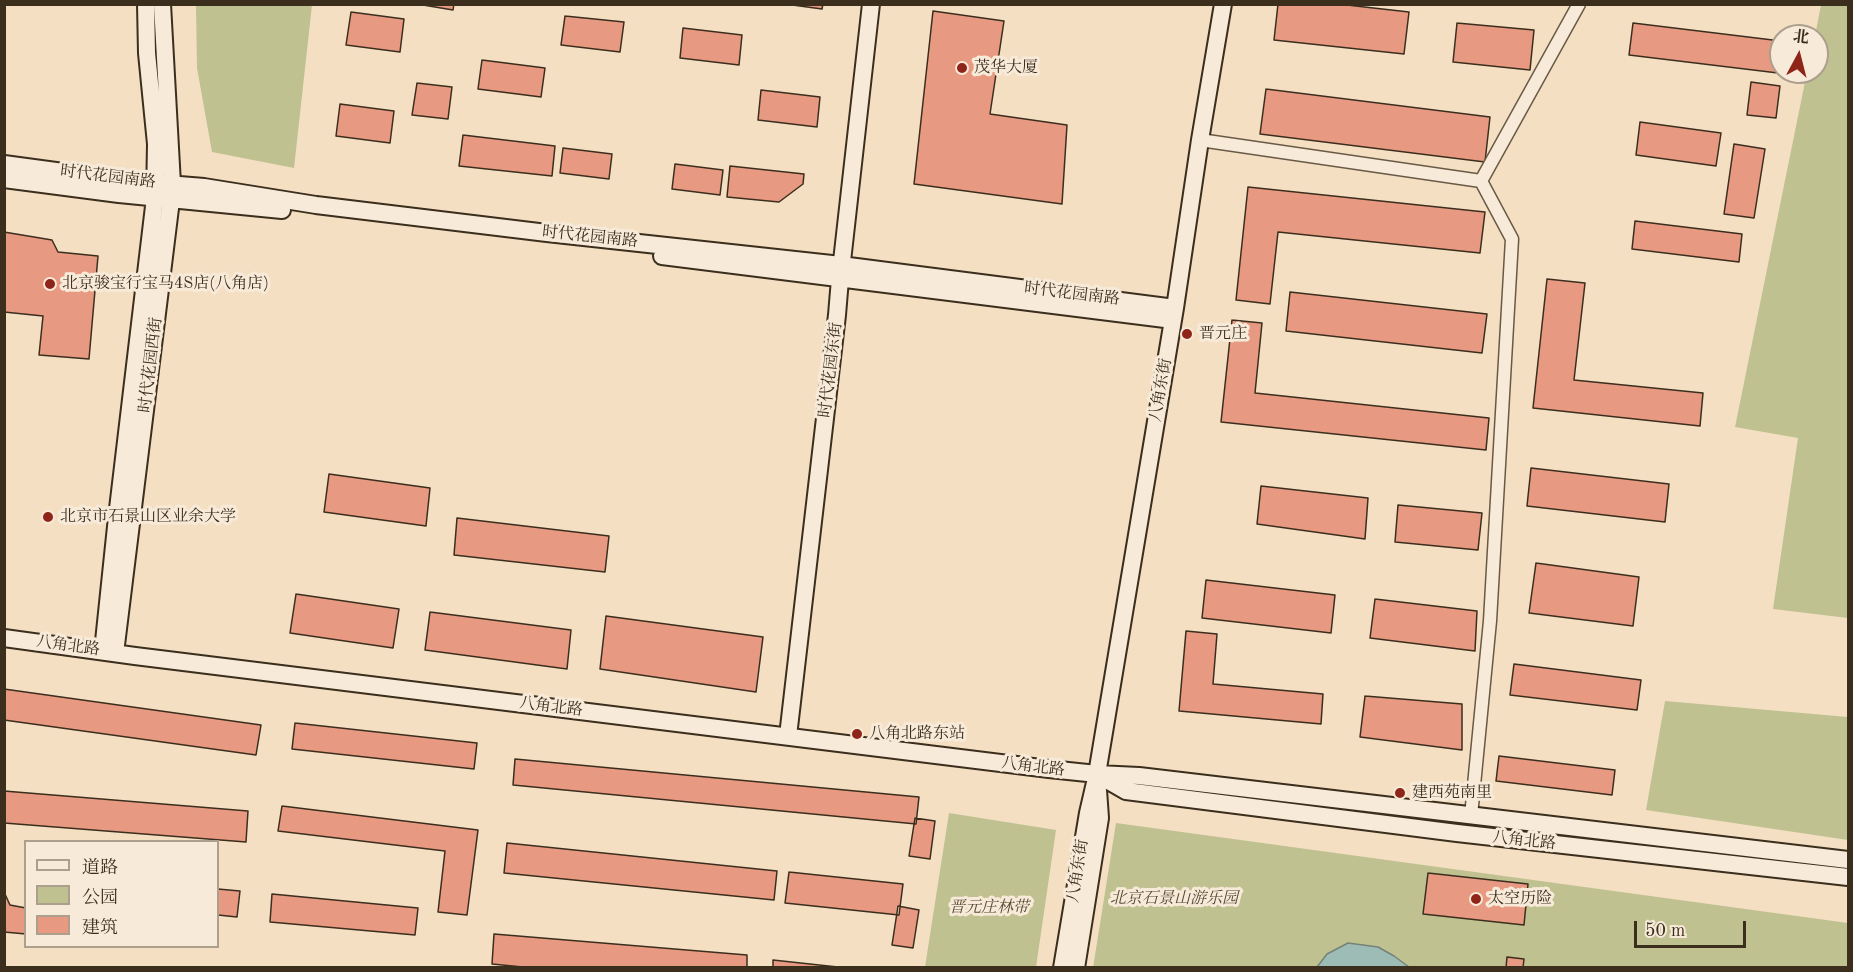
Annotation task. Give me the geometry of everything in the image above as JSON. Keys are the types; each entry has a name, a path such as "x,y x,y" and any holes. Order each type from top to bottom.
{"street":[{"name":"时代花园西街","path":"146,4 147,53 156,144 164,191"},
{"name":"时代花园西街","path":"109,652 164,191 162,4"},
{"name":"时代花园东街","path":"788,736 871,4"},
{"name":"八角东街","path":"1062,968 1174,314 1223,4"},
{"path":"1481,181 1580,4"},
{"path":"1200,140 1481,181"},
{"name":"时代花园南路","path":"4,164 130,181 193,200 841,272 1174,314"},
{"name":"时代花园南路","path":"4,179 164,191"},
{"path":"1471,816 1490,621 1512,239 1481,181"},
{"name":"八角北路","path":"4,638 1097,774 1139,776 1848,860"},
{"name":"八角东街","path":"1076,968 1100,818 1097,774"},
{"name":"八角北路","path":"1097,774 1126,791 1467,834 1848,878"},
{"path":"1084,968 1086,908"}],"green space":[{"path":"196,5 312,5 294,168 212,152 197,68"},
{"path":"1821,5 1848,5 1848,618 1773,609 1798,438 1735,427 1805,84 1829,84 1829,24 1817,24"},
{"path":"1665,701 1848,717 1848,840 1646,810"},
{"name":"晋元庄林带","path":"949,813 1056,830 1036,967 925,967"},
{"name":"北京石景山游乐园","path":"1116,823 1848,923 1848,967 1093,968"}],"water":[{"path":"1348,943 1378,947 1409,967 1317,967 1327,954"}],"building":[{"path":"417,4 454,4 453,10"},
{"path":"785,4 823,4 822,9"},
{"path":"1278,4 1338,4 1409,12 1404,54 1274,40"},
{"name":"茂华大厦","path":"933,11 1004,21 990,114 1067,125 1062,204 914,184"},
{"path":"351,12 404,19 400,52 346,45"},
{"path":"565,16 624,22 620,52 561,45"},
{"path":"1457,23 1534,30 1530,70 1453,62"},
{"path":"1633,23 1769,40 1769,72 1629,55"},
{"path":"683,28 742,35 739,65 680,58"},
{"path":"482,60 545,68 541,97 478,89"},
{"path":"1751,82 1780,86 1776,118 1747,115"},
{"path":"417,83 452,87 448,119 412,115"},
{"path":"1266,89 1490,117 1485,162 1260,134"},
{"path":"761,90 820,97 817,127 758,120"},
{"path":"340,104 394,111 390,143 336,136"},
{"path":"1640,122 1721,133 1716,166 1636,155"},
{"path":"463,135 555,146 552,176 459,166"},
{"path":"1734,144 1765,149 1754,218 1724,214"},
{"path":"563,148 612,154 609,179 560,173"},
{"path":"675,164 723,170 720,195 672,189"},
{"path":"730,166 804,174 803,184 779,202 727,197"},
{"path":"1248,187 1485,212 1480,253 1278,232 1270,304 1236,300"},
{"path":"1635,221 1742,234 1739,262 1632,249"},
{"name":"北京骏宝行宝马4S店(八角店)","path":"4,232 52,240 58,252 98,256 89,359 39,355 43,316 4,312"},
{"path":"1547,279 1585,283 1574,380 1703,393 1700,426 1533,408"},
{"path":"1290,292 1487,314 1482,353 1286,331"},
{"path":"1232,320 1262,323 1255,393 1489,418 1486,450 1221,422"},
{"path":"1531,468 1669,484 1665,522 1527,506"},
{"path":"329,474 430,488 426,526 324,512"},
{"path":"1261,486 1368,498 1365,539 1257,524"},
{"path":"1398,505 1482,513 1478,550 1395,542"},
{"path":"457,518 609,536 605,572 454,555"},
{"path":"1536,563 1639,577 1633,626 1529,613"},
{"path":"1206,580 1335,595 1331,633 1202,618"},
{"path":"296,594 399,609 393,648 290,633"},
{"path":"1375,599 1477,611 1475,651 1370,638"},
{"path":"430,612 571,630 567,669 425,650"},
{"path":"606,616 763,637 756,692 600,669"},
{"path":"1186,631 1217,634 1213,684 1323,694 1321,724 1179,711"},
{"path":"1514,664 1641,680 1637,710 1510,695"},
{"path":"4,689 261,725 256,755 4,720"},
{"path":"1365,696 1462,704 1462,750 1360,737"},
{"path":"295,723 477,743 474,769 292,749"},
{"path":"1499,756 1615,770 1612,795 1496,781"},
{"path":"515,759 919,797 916,824 513,785"},
{"path":"4,791 248,811 246,842 4,823"},
{"path":"282,806 478,830 467,915 438,912 445,851 278,831"},
{"path":"915,818 935,821 930,859 909,856"},
{"path":"507,843 777,871 774,900 504,873"},
{"path":"789,872 903,884 899,915 785,903"},
{"name":"太空历险","path":"1428,873 1528,884 1524,925 1423,914"},
{"path":"219,889 240,891 237,917 219,915"},
{"path":"4,892 10,905 24,908 24,934 4,932"},
{"path":"272,894 418,908 415,935 270,922"},
{"path":"898,906 919,910 913,948 892,945"},
{"path":"494,934 747,955 747,968 533,968 492,964"},
{"path":"1507,957 1524,959 1523,968 1506,968"},
{"path":"773,960 847,968 773,968"}],"place":[{"name":"茂华大厦","path":"962,68"},
{"name":"北京骏宝行宝马4S店(八角店)","path":"50,284"},
{"name":"晋元庄","path":"1187,334"},
{"name":"北京市石景山区业余大学","path":"48,517"},
{"name":"八角北路东站","path":"857,734"},
{"name":"建西苑南里","path":"1400,793"},
{"name":"太空历险","path":"1476,899"}]}
